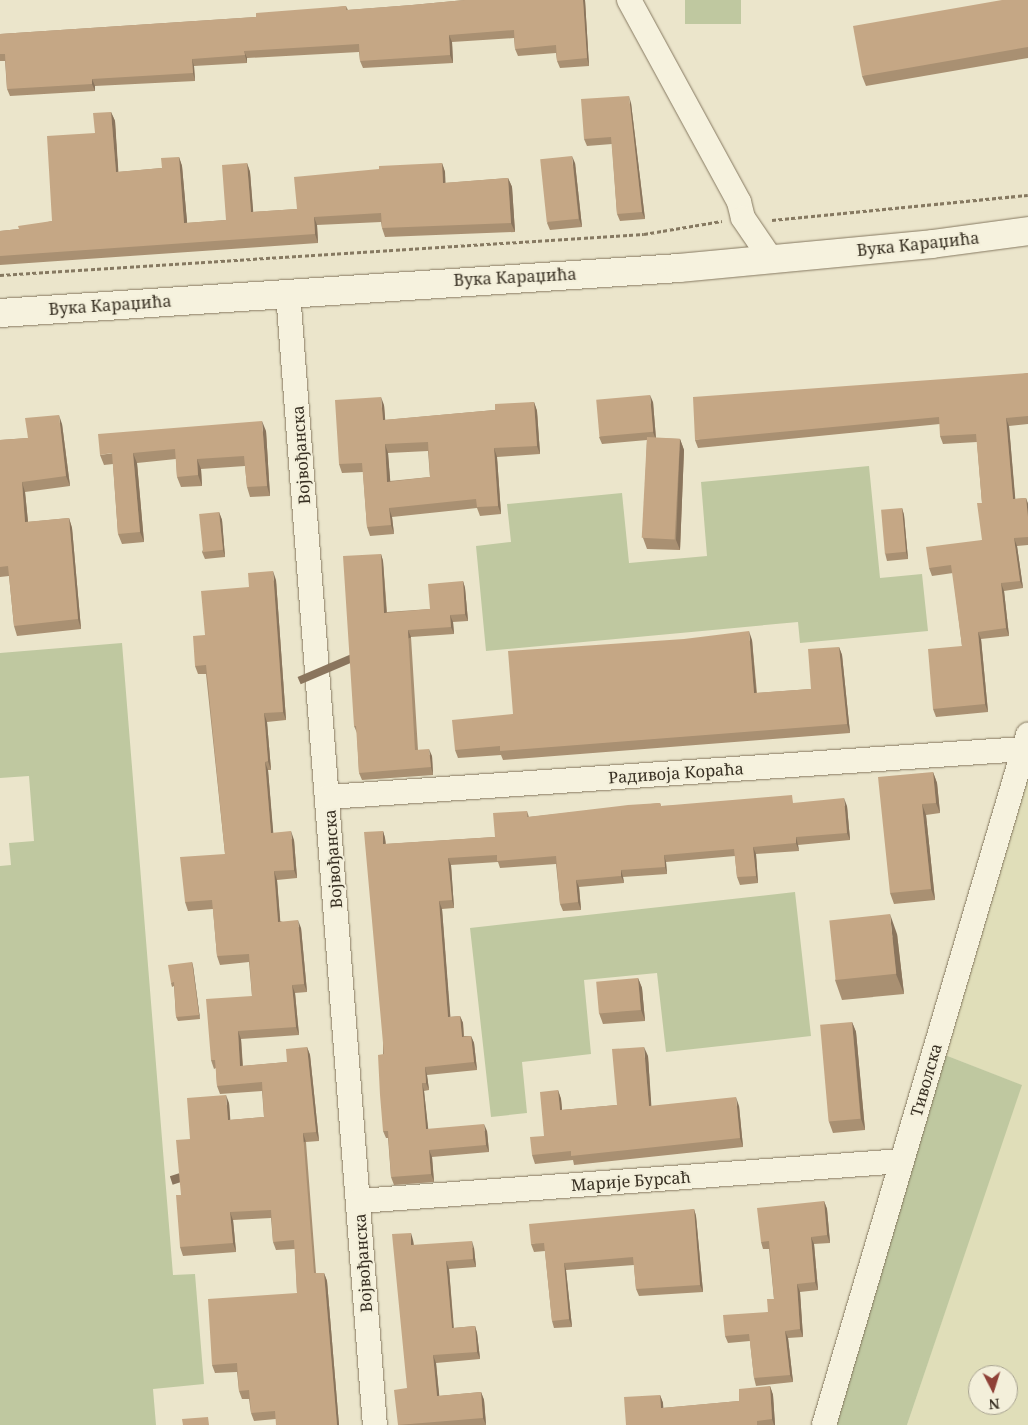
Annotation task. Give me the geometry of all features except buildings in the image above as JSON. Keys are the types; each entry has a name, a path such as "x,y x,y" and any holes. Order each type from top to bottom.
{"main road":[{"name":"Вука Караџића","path":"0,313 771,260 1028,231"}],"street":[{"path":"629,0 739,202 743,218 771,260"},
{"name":"Војвођанска","path":"288,292 375,1425"},
{"name":"Радивоја Кораћа","path":"328,797 1026,742"},
{"name":"Тиволска","path":"824,1425 1026,742"},
{"name":"Марије Бурсаћ","path":"359,1201 902,1161"}],"path":[{"path":"0,275 644,234 743,218 769,220 1028,195"}],"shaded area":[{"path":"1028,774 1028,1425 907,1425 1021,1085 945,1055"}],"green space":[{"path":"685,0 741,0 741,24 685,24"},
{"path":"869,466 880,578 922,574 928,631 800,643 798,622 486,651 476,546 511,542 507,504 622,493 629,563 707,556 701,482"},
{"path":"122,643 173,1275 195,1274 204,1384 153,1389 156,1425 0,1425 0,866 11,865 9,843 34,841 29,776 0,778 0,653"},
{"path":"795,892 811,1036 666,1052 657,973 584,980 591,1054 522,1062 527,1113 491,1117 470,928"},
{"path":"945,1055 1022,1085 907,1425 833,1425"}]}
